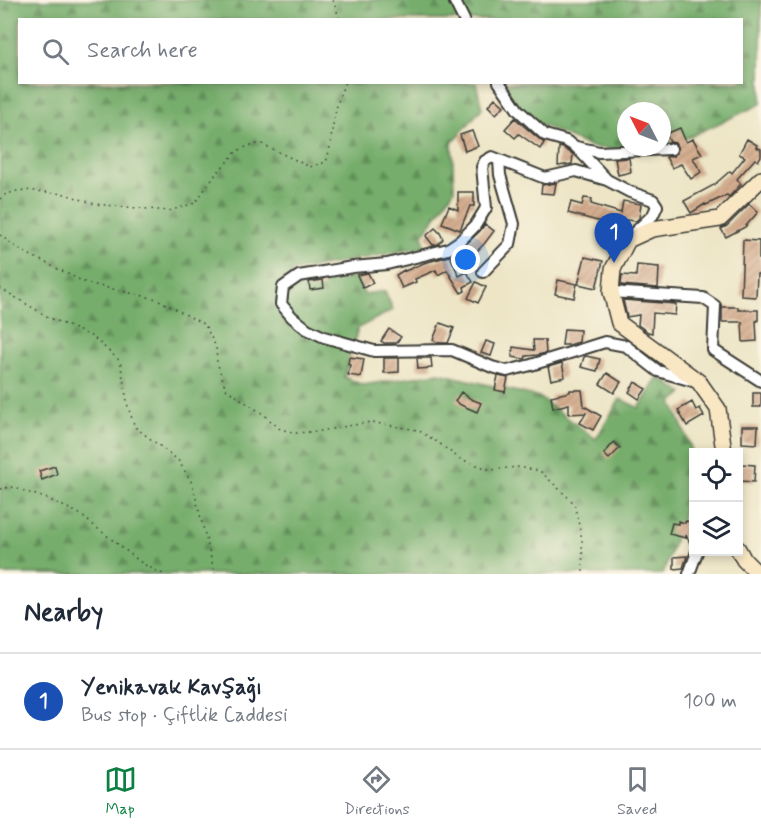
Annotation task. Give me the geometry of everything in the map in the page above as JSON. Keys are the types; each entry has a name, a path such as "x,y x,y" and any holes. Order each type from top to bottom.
{"street":[{"path":"454,0 463,18"},
{"path":"500,84 518,110 545,135 566,141 576,147 607,180"},
{"path":"576,147 599,152 617,151"},
{"path":"699,382 658,371 626,346 605,342 507,371 452,350 374,351 324,337 307,328 292,317 281,304 284,287 299,276 387,264 448,249 475,226 486,208 482,167 485,161 492,157 545,178 576,171 607,180 630,192 654,200 657,206 652,215 628,240 613,269 611,292 620,323 699,382 718,409 723,448"},
{"path":"483,272 510,244 514,224 500,175 499,160"},
{"path":"628,240 652,229 720,219 761,179"},
{"path":"611,292 703,297 715,306 713,350 761,381"},
{"path":"689,574 696,556"},
{"path":"742,556 758,574"}],"path":[{"path":"333,0 339,18"},
{"path":"0,199 4,195 25,190 65,194 94,204 169,211 195,203 216,174 237,151 253,144 262,144 310,167 326,162 330,152 334,118 344,84"},
{"path":"0,235 20,250 86,283 157,299 205,325 216,347 217,362 226,389 263,414 280,429 296,433 312,432 370,422 418,430 460,459 491,470 517,467 540,471 574,503 582,539 584,574"},
{"path":"0,288 48,318 93,337 120,361 128,407 135,428 178,460 192,483 215,574"},
{"path":"0,489 12,487 48,499 78,513 143,564 163,574"}],"green space":[{"path":"0,0 761,0 761,104 671,145 671,102 617,102 617,150 590,147 531,120 502,84 743,84 743,18 18,18 18,84 476,84 482,108 452,143 454,190 423,235 424,247 290,272 300,288 356,277 364,294 385,291 393,310 358,328 344,377 363,385 439,373 539,397 596,439 620,399 639,408 658,377 683,393 672,402 691,448 689,448 689,472 683,516 663,574 0,574"}],"building":[{"path":"495,98 504,106 496,114 488,106"},
{"path":"515,118 544,143 540,149 519,134 515,138 505,129"},
{"path":"680,128 686,142 693,139 702,154 693,158 701,172 691,179 681,164 672,168 666,157 674,156 678,149 675,143 671,142 671,132"},
{"path":"472,131 478,146 465,151 460,135"},
{"path":"747,139 761,149 761,156 758,161 755,159 737,179 741,184 729,197 727,195 705,204 691,213 684,201 714,185 730,171 732,173 745,157 739,154"},
{"path":"559,147 573,154 572,164 558,166"},
{"path":"629,158 631,172 618,175 615,159"},
{"path":"556,183 554,194 541,193 542,185"},
{"path":"458,192 474,192 474,206 470,206 460,230 442,223 449,206 458,210"},
{"path":"584,198 592,199 591,204 621,213 623,201 641,204 639,218 636,221 626,220 617,241 600,236 605,223 568,213 571,202 582,205"},
{"path":"749,204 758,212 745,227 726,237 721,229"},
{"path":"485,224 494,231 468,260 459,251"},
{"path":"435,228 443,239 433,245 426,236"},
{"path":"743,240 759,241 761,274 757,274 756,297 741,296"},
{"path":"450,256 459,276 467,272 473,282 464,287 465,291 461,293 447,270 438,275 436,270 415,279 416,282 402,288 396,275 404,270"},
{"path":"585,257 603,261 596,288 578,284"},
{"path":"637,265 659,267 658,288 621,285 622,275 636,276"},
{"path":"368,273 373,283 363,288 357,275"},
{"path":"323,280 324,288 310,290 309,282"},
{"path":"558,280 577,284 574,298 555,294"},
{"path":"476,282 486,287 478,303 468,298"},
{"path":"623,300 676,304 675,315 653,313 652,333 648,332 638,325 639,315 627,317"},
{"path":"722,307 758,310 757,341 743,342 742,322 722,322"},
{"path":"440,323 454,328 448,343 433,340"},
{"path":"389,329 401,337 396,343 381,341"},
{"path":"564,329 580,330 579,342 562,345"},
{"path":"533,340 545,340 546,353 526,356 525,359 512,357 513,347 534,350"},
{"path":"486,341 495,344 491,356 481,353"},
{"path":"586,356 600,359 597,371 581,367"},
{"path":"349,357 364,359 361,377 348,375"},
{"path":"384,358 399,358 399,372 384,373"},
{"path":"417,358 431,358 432,368 418,369"},
{"path":"562,363 565,377 551,380 548,367"},
{"path":"607,373 621,382 614,393 600,384"},
{"path":"498,376 508,378 505,392 495,390"},
{"path":"635,382 646,389 639,399 629,392"},
{"path":"570,390 582,390 584,406 601,416 593,430 580,423 586,413 569,414 569,404 553,408 551,396 570,392"},
{"path":"461,392 481,403 477,412 455,401"},
{"path":"753,393 761,393 761,407 753,407"},
{"path":"692,402 696,410 700,408 704,416 687,426 678,410"},
{"path":"742,426 758,426 757,444 742,443"},
{"path":"614,442 620,448 609,459 604,454"},
{"path":"743,464 755,465 754,482 743,481"},
{"path":"55,466 57,474 42,480 39,471"},
{"path":"678,521 689,522 689,541 686,535 686,538 669,534 672,523 678,524"},
{"path":"687,556 683,568 674,569 674,557"}],"place":[{"name":"Yenikavak Kavşağı","path":"614,263"}]}
